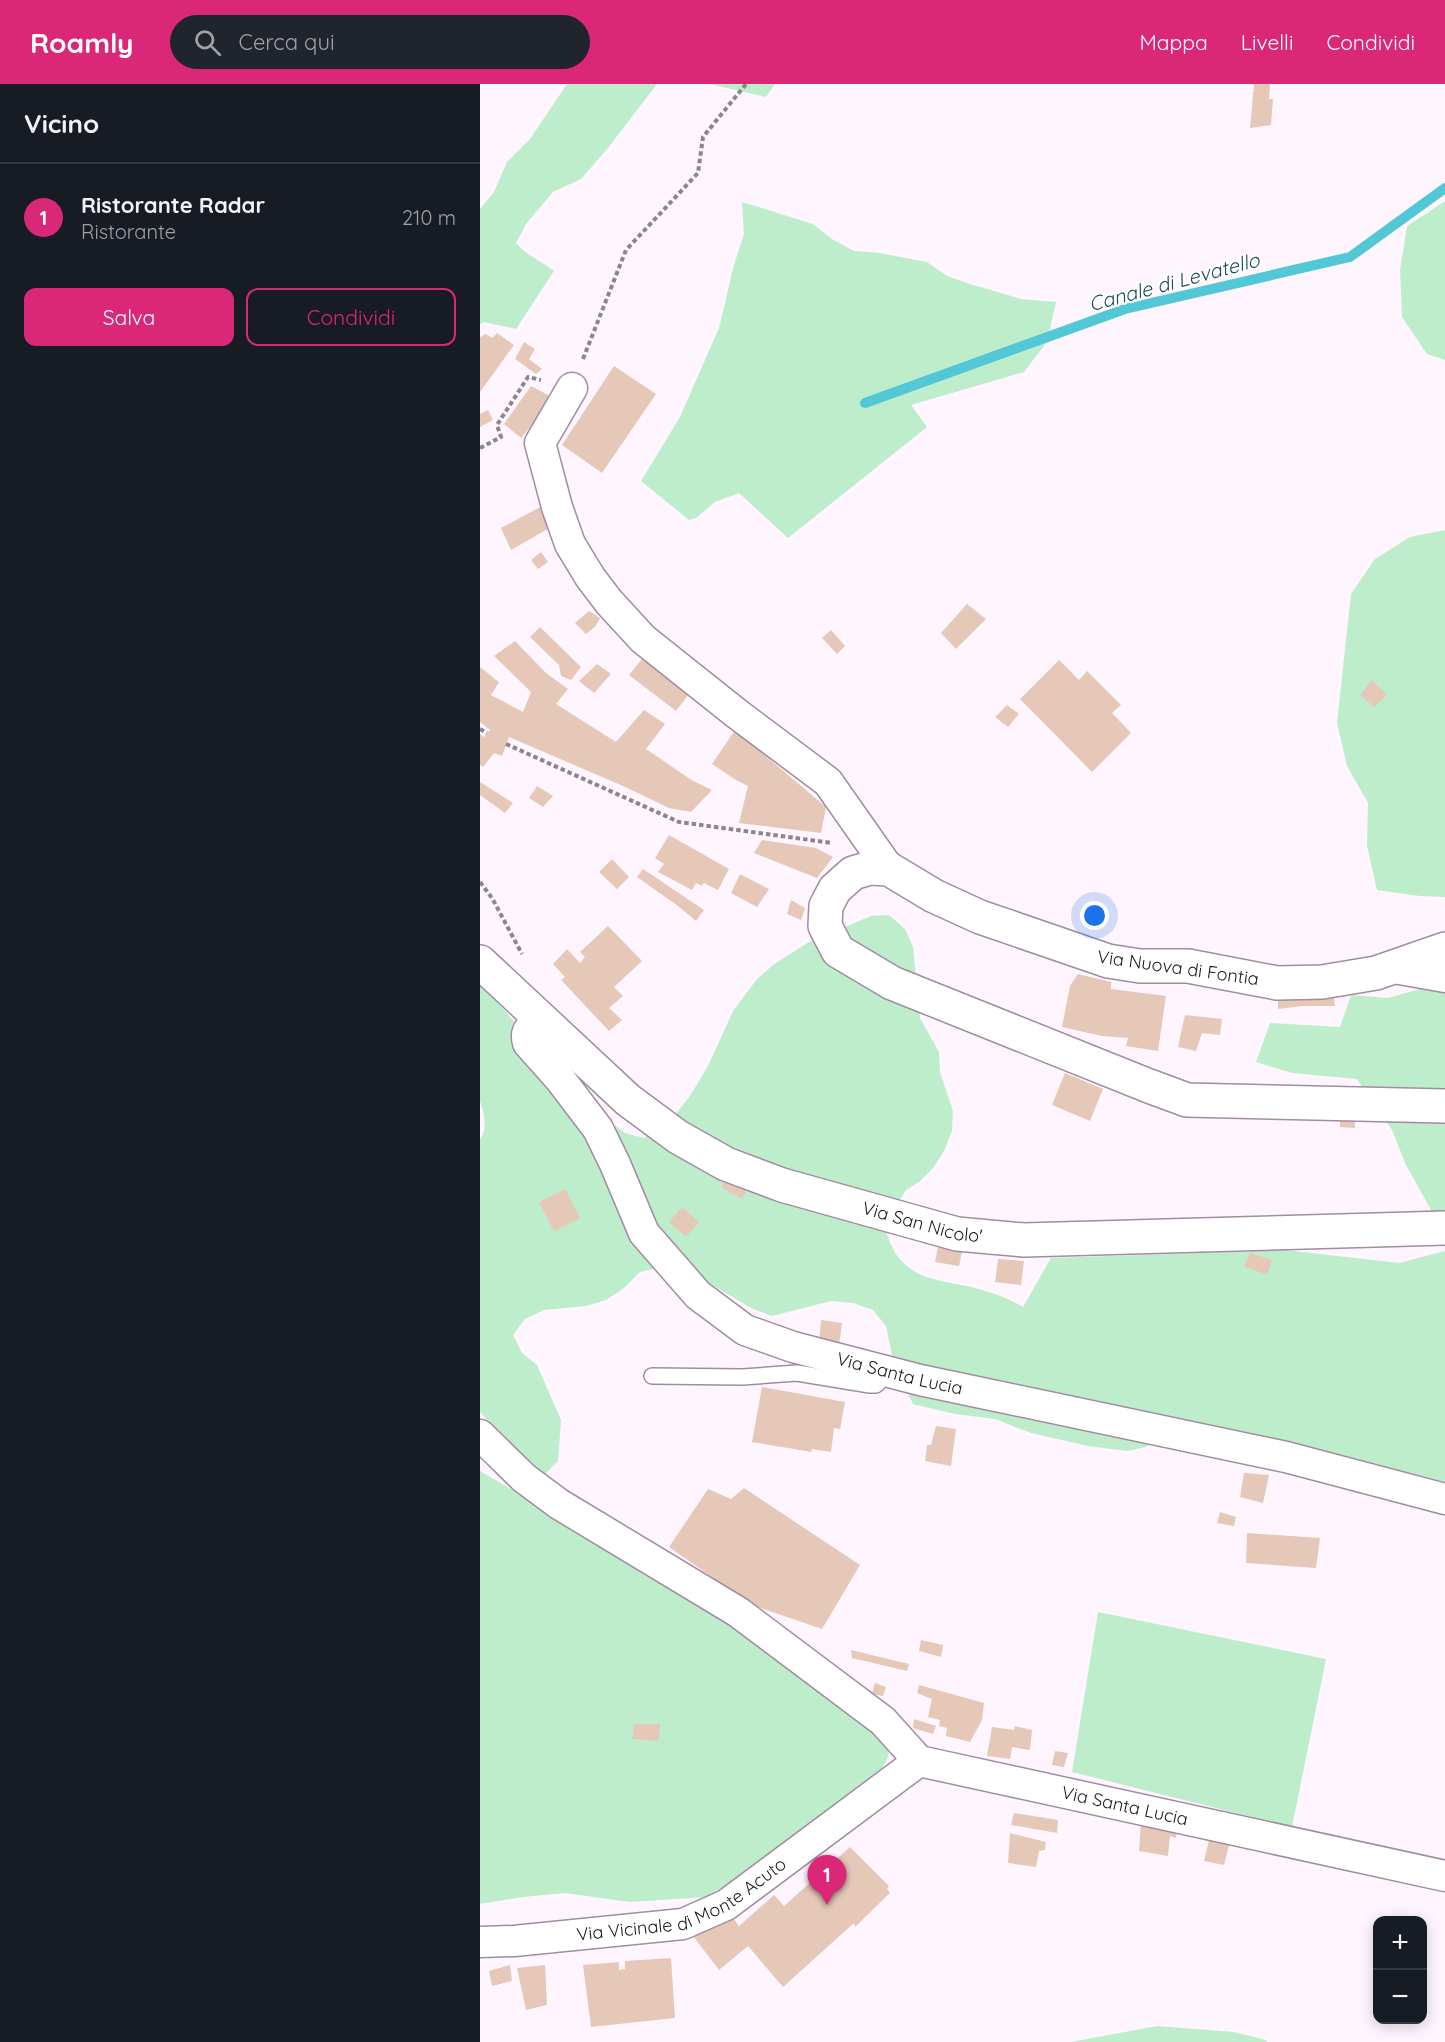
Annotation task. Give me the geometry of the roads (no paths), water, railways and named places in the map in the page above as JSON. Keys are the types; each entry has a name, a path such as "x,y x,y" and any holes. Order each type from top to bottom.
{"street":[{"path":"572,387 540,443 557,507 570,544 590,577 609,602 643,639 735,713 828,782 879,868 853,873 835,889 826,906 825,926 838,951 892,983 1187,1100 1445,1106"},
{"name":"Via Nuova di Fontia","path":"879,868 980,917 1108,961 1140,966 1188,966 1277,983 1322,982 1395,968 1445,949"},
{"name":"Via San Nicolo'","path":"480,962 628,1100 678,1137 726,1164 782,1185 957,1234 1035,1239 1445,1228"},
{"path":"1395,968 1445,977"},
{"name":"Via Santa Lucia","path":"544,1024 536,1023 529,1029 526,1035 528,1043 560,1078 598,1129 644,1233 698,1295 745,1330 793,1347 890,1372 1286,1457 1445,1499"},
{"path":"480,1435 524,1478 559,1504 747,1619 883,1721 919,1761"},
{"name":"Via Santa Lucia","path":"919,1761 1445,1876"},
{"name":"Via Vicinale di Monte Acuto","path":"480,1942 546,1938 682,1924 726,1905 919,1761"}],"lane":[{"path":"652,1376 743,1377 797,1372 870,1385 876,1384 890,1372"}],"waterway":[{"name":"Canale di Levatello","path":"865,403 1125,309 1350,257 1445,188"}],"place":[{"name":"Ristorante Radar","path":"827,1905"}]}
